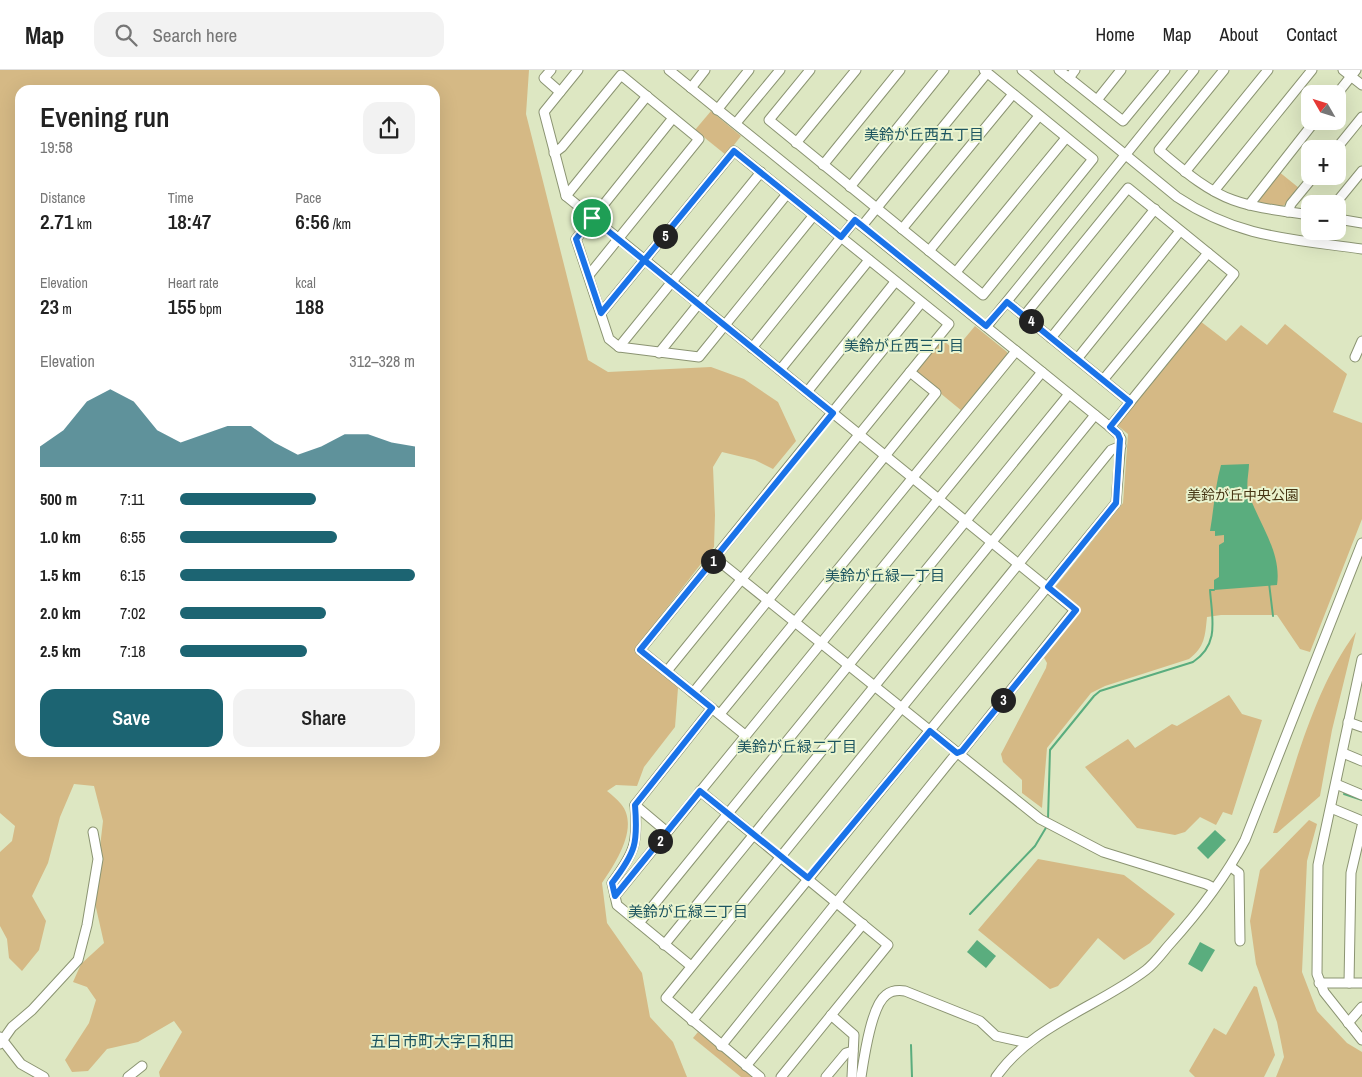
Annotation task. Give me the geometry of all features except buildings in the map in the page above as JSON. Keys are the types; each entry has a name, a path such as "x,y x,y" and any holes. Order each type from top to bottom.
{"street":[{"path":"551,70 544,78 560,92"},
{"path":"577,70 544,112 566,196 1076,610 962,751 957,753 721,1046"},
{"path":"669,70 1110,427 1118,434 1121,446 1116,503 692,1021"},
{"path":"691,88 705,70"},
{"path":"717,110 749,70"},
{"path":"736,123 780,70"},
{"path":"752,348 841,237 876,208 985,71 1093,159 982,294 902,230 876,208 850,186 769,120 810,70"},
{"path":"796,143 856,70"},
{"path":"823,165 900,70"},
{"path":"850,186 944,70"},
{"path":"1022,70 1178,197 1218,221 1242,230 1266,235 1362,249"},
{"path":"1059,70 1123,121 1165,70"},
{"path":"1069,78 1075,70"},
{"path":"1097,100 1121,70"},
{"path":"986,326 1194,70"},
{"path":"1224,70 1159,150 1185,172 1214,191 1249,205 1301,214"},
{"path":"1185,172 1268,70"},
{"path":"1214,191 1312,70"},
{"path":"1343,70 1353,73 1362,85"},
{"path":"1344,85 1353,73"},
{"path":"554,153 562,146 620,75 699,139 589,275"},
{"path":"902,230 1012,94"},
{"path":"566,196 647,96"},
{"path":"929,251 1039,116"},
{"path":"1343,140 1362,117"},
{"path":"673,118 576,239 610,340 619,347 699,357 814,215"},
{"path":"1249,205 1308,130"},
{"path":"956,272 1066,138"},
{"path":"601,313 734,151 949,324 667,672"},
{"path":"1342,195 1362,171"},
{"path":"619,347 761,172"},
{"path":"1288,212 1291,204 1307,185"},
{"path":"1024,316 1128,188 1234,274 1110,427"},
{"path":"659,353 787,194"},
{"path":"1051,338 1155,209"},
{"path":"1346,220 1362,223"},
{"path":"1077,359 1180,231"},
{"path":"1104,380 1208,253"},
{"path":"780,370 869,260"},
{"path":"807,392 895,282"},
{"path":"1007,302 1130,402"},
{"path":"746,735 640,650 921,303"},
{"path":"1355,357 1362,341"},
{"path":"720,714 1016,351"},
{"path":"693,693 936,393 910,372"},
{"path":"615,896 1042,372"},
{"path":"639,923 1069,394"},
{"path":"664,944 1095,415"},
{"path":"760,1077 666,998 1111,450 1121,446"},
{"path":"996,1077 1004,1066 1028,1043 1121,987 1148,968 1179,934 1231,867 1244,840 1362,543"},
{"path":"715,558 1025,808 1054,827 1102,852 1214,888"},
{"path":"1362,659 1359,691 1348,722 1318,865 1317,974 1319,983 1362,1040"},
{"path":"691,966 617,905 612,883 627,863 637,835 635,805 712,708"},
{"path":"1348,722 1362,727"},
{"path":"1343,753 1362,761"},
{"path":"1336,784 1362,796"},
{"path":"700,791 888,945 781,1077"},
{"path":"635,805 667,832"},
{"path":"1331,808 1362,821"},
{"path":"1349,983 1351,873 1362,826"},
{"path":"44,1077 21,1064 1,1040 78,960 87,925 98,858 93,832"},
{"path":"1231,867 1239,874 1240,941"},
{"path":"746,1066 863,924"},
{"path":"1319,983 1362,983"},
{"path":"861,1077 867,1037 880,1002 885,995 895,990 905,991 980,1020 996,1036 1028,1043"},
{"path":"1348,1023 1362,1007"},
{"path":"831,1015 854,1035 852,1077"},
{"path":"826,1077 846,1053 853,1051"},
{"path":"128,1077 142,1066"}],"green space":[{"path":"0,70 529,70 526,114 588,360 608,372 711,367 744,379 778,402 796,441 773,469 755,460 722,452 713,467 714,547 639,644 637,651 678,688 675,727 644,767 637,786 616,785 607,791 621,804 626,813 628,823 624,845 602,883 607,923 642,973 650,1017 673,1042 687,1077 160,1077 159,1072 182,1032 174,1021 138,1042 107,1049 88,1071 72,1072 65,1060 89,1023 96,1000 87,987 73,982 81,964 104,943 94,899 103,821 94,786 74,784 60,817 48,863 32,896 46,921 39,950 22,971 9,958 7,939 0,926 0,852 12,841 15,826 0,813"},
{"path":"711,111 741,136 726,155 695,130"},
{"path":"1278,171 1299,188 1286,204 1282,206 1273,207 1257,204 1255,199"},
{"name":"美鈴が丘中央公園","path":"1200,321 1226,341 1241,325 1267,345 1285,324 1347,374 1333,412 1362,423 1362,519 1310,652 1300,649 1277,615 1221,615 1207,617 1205,635 1201,645 1189,659 1105,686 1091,693 1047,748 1042,808 1022,793 1022,780 1003,762 1001,754 1046,668 1047,663 1043,656 1080,610 1055,587 1123,503 1128,434 1117,425"},
{"path":"975,326 1007,352 1007,355 962,411 917,374 917,368 941,339 955,350"},
{"path":"1356,632 1332,730 1320,796 1277,833 1273,833 1317,703 1341,655"},
{"path":"1229,695 1242,714 1262,720 1232,815 1223,812 1216,825 1200,817 1185,832 1175,835 1137,828 1085,767 1128,739 1135,748 1172,724 1177,726"},
{"path":"1309,820 1317,824 1307,861 1302,972 1317,1011 1347,1043 1362,1052 1362,1077 1276,1077 1284,1057 1277,1022 1256,964 1250,921 1260,870"},
{"path":"1038,859 1124,875 1175,914 1150,943 1124,960 1098,938 1058,986 1050,989 978,930"},
{"path":"1254,986 1257,987 1275,1055 1264,1077 1195,1077 1189,1071 1214,1028 1226,1035"},
{"path":"698,1032 754,1077 741,1077 693,1038"}],"shaded area":[{"path":"1249,464 1248,492 1273,549 1278,573 1277,585 1214,590 1214,580 1219,577 1219,545 1224,542 1224,535 1215,536 1215,531 1210,531 1221,465"},
{"path":"1215,830 1226,840 1208,859 1197,848"},
{"path":"977,940 996,956 986,968 967,952"},
{"path":"1200,942 1215,950 1202,972 1188,964"}],"waterway":[{"path":"1269,583 1273,616"},
{"path":"1048,819 1050,750 1100,691 1193,662 1202,655 1211,639 1213,621 1210,590 1214,590"},
{"path":"1344,794 1362,800"},
{"path":"970,914 1035,846 1047,826"},
{"path":"911,1045 912,1077"}],"district":[{"name":"美鈴が丘西五丁目","path":"924,134"},
{"name":"美鈴が丘西三丁目","path":"904,345"},
{"name":"美鈴が丘緑一丁目","path":"885,575"},
{"name":"美鈴が丘緑二丁目","path":"797,746"},
{"name":"美鈴が丘緑三丁目","path":"688,911"},
{"name":"五日市町大字口和田","path":"442,1041"}],"route":[{"path":"592,218 576,239 601,313 645,260 734,151 841,237 855,220 986,326 1007,302 1130,402 1110,427 1118,434 1121,446 1116,503 1048,587 1076,610 962,751 957,753 930,731 808,878 700,791 615,896 612,883 627,863 637,835 635,805 712,708 640,650 833,413 645,260 592,218"}]}
